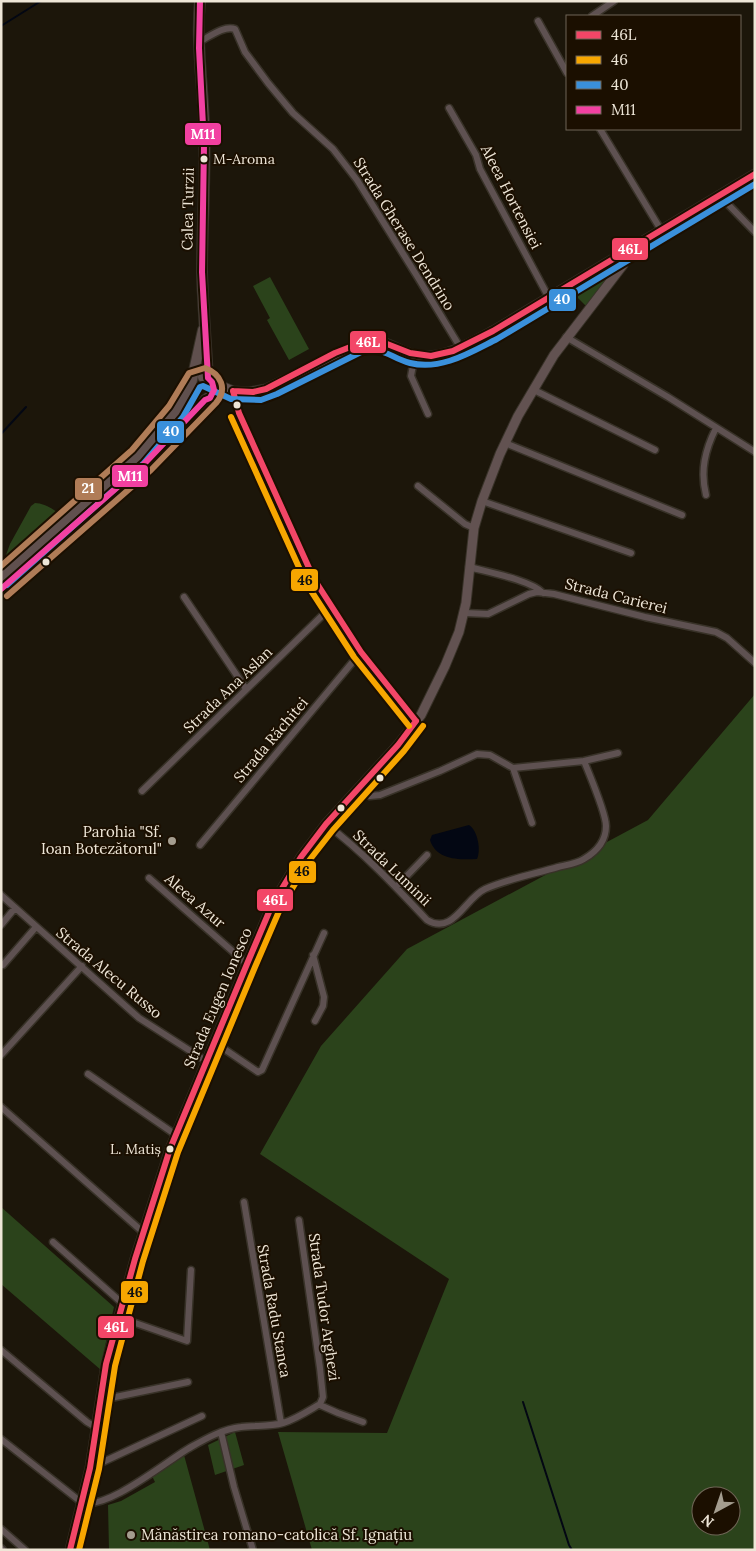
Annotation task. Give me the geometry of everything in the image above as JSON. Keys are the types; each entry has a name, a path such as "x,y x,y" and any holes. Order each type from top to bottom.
{"main road":[{"name":"Calea Turzii","path":"200,1 198,20 204,128 202,270 204,327 210,380 214,390 208,399"},
{"name":"Calea Turzii","path":"1,578 138,456 170,419 191,386 204,327"},
{"path":"208,399 201,400 193,397 191,386 197,378 204,377 210,380"},
{"path":"1,589 145,463 208,399"}],"street":[{"path":"593,15 614,1"},
{"path":"538,21 566,71"},
{"name":"Strada Gherase Dendrino","path":"199,42 224,29 230,27 235,29 246,52 268,83 293,113 333,149 357,180 460,347"},
{"name":"Aleea Hortensiei","path":"449,108 476,155 480,169 549,298"},
{"path":"601,130 661,230"},
{"path":"208,399 233,391 249,392 266,389 360,343 375,340 415,354 438,355 460,347 549,298 755,174"},
{"path":"719,196 755,232"},
{"name":"Strada Eugen Ionesco","path":"70,1550 90,1468 106,1364 118,1317 176,1135 247,964 274,901 292,871 326,824 398,745 416,720 452,652 465,613 474,528 504,443 566,338 622,265 624,257 622,253"},
{"path":"566,338 755,452"},
{"path":"415,354 411,376 428,414"},
{"path":"210,380 233,391 239,413 314,579 361,652 416,720"},
{"path":"536,390 547,399 611,433"},
{"path":"536,390 655,450"},
{"path":"706,495 703,472 708,444 716,428"},
{"path":"504,443 682,515"},
{"path":"418,486 465,524 474,528"},
{"path":"482,501 631,553"},
{"path":"469,567 538,587 543,593"},
{"name":"Strada Carierei","path":"465,613 488,614 522,597 537,592 560,595 645,617 716,632 728,638 754,662"},
{"path":"184,596 246,689"},
{"name":"Strada Ana Aslan","path":"142,791 331,607"},
{"name":"Strada Răchitei","path":"200,845 361,652"},
{"path":"359,788 370,796 380,795 477,754 490,755 514,768 584,761 618,753"},
{"name":"Strada Luminii","path":"326,824 352,844 427,920 436,924 443,924 452,919 470,900 485,889 584,859 600,846 606,828 605,819 584,761"},
{"path":"514,768 532,823"},
{"path":"396,887 427,855"},
{"name":"Aleea Azur","path":"148,878 247,964"},
{"name":"Strada Alecu Russo","path":"1,896 82,966 138,1018 206,1062"},
{"path":"1,925 15,908"},
{"path":"1,964 3,965 36,927"},
{"path":"214,1042 260,1072 324,933"},
{"path":"313,955 324,997 323,1006 315,1021"},
{"path":"1,1055 82,966"},
{"path":"88,1074 176,1135"},
{"path":"1,1107 144,1233"},
{"name":"Strada Radu Stanca","path":"244,1202 281,1423"},
{"name":"Strada Tudor Arghezi","path":"299,1220 320,1368 323,1397 320,1405"},
{"path":"53,1242 122,1304"},
{"path":"118,1317 187,1341 191,1270"},
{"path":"1,1350 97,1428"},
{"path":"101,1400 188,1382"},
{"path":"1,1439 81,1502 90,1503 120,1493 192,1446 221,1432 242,1427 281,1423 320,1405 363,1422"},
{"path":"90,1468 202,1416"},
{"path":"221,1432 252,1550"},
{"path":"1,1530 25,1550"}],"green space":[{"path":"614,265 617,270 586,306 572,292"},
{"path":"270,277 309,349 289,360 267,320 270,318 253,286"},
{"path":"35,503 50,507 62,517 13,562 10,561 6,555 10,544 31,506"},
{"path":"755,694 755,1550 312,1550 278,1432 387,1433 449,1279 260,1154 321,1046 407,949 648,820"},
{"path":"1,1207 114,1307 101,1370 1,1284"},
{"path":"235,1432 244,1465 215,1475 208,1445"},
{"path":"184,1455 210,1550 109,1550 108,1505 121,1501 155,1482 152,1476"}],"shaded area":[{"path":"469,825 475,832 478,841 479,851 477,859 456,859 437,852 433,847 430,840 432,835"}],"waterway":[{"path":"1,26 41,1"},
{"path":"1,434 26,407"},
{"path":"523,1402 572,1550"}],"transit line":[{"name":"M11","path":"1,589 145,463 205,400 210,398 214,390 212,382 208,378 202,272 204,145 199,48 200,1"},
{"name":"46L","path":"233,391 253,392 266,389 335,353 363,342 382,342 410,353 431,356 453,351 493,331 755,174"},
{"name":"40","path":"7,585 144,463 183,417 200,387 203,386 231,399 261,400 277,394 363,351 377,350 403,361 422,365 455,359 497,339 755,184"},
{"name":"21","path":"1,566 132,450 169,406 189,373 205,368 219,378 222,387 220,398 151,470 7,596"},
{"name":"46L","path":"233,391 239,413 314,579 361,652 416,721"},
{"name":"46","path":"231,417 306,583 354,657 409,726"},
{"name":"46L","path":"70,1550 90,1468 106,1364 135,1259 170,1149 247,964 272,905 301,857 326,824 398,745 416,721"},
{"name":"46","path":"79,1550 99,1469 115,1366 143,1261 178,1152 255,967 280,909 308,862 333,830 404,751 423,726"}],"place":[{"name":"M-Aroma","path":"204,159"},
{"name":"Parohia \"Sf. Ioan Botezătorul\"","path":"172,841"},
{"name":"L. Matiș","path":"170,1149"},
{"name":"Mănăstirea romano-catolică Sf. Ignațiu","path":"131,1535"}]}
